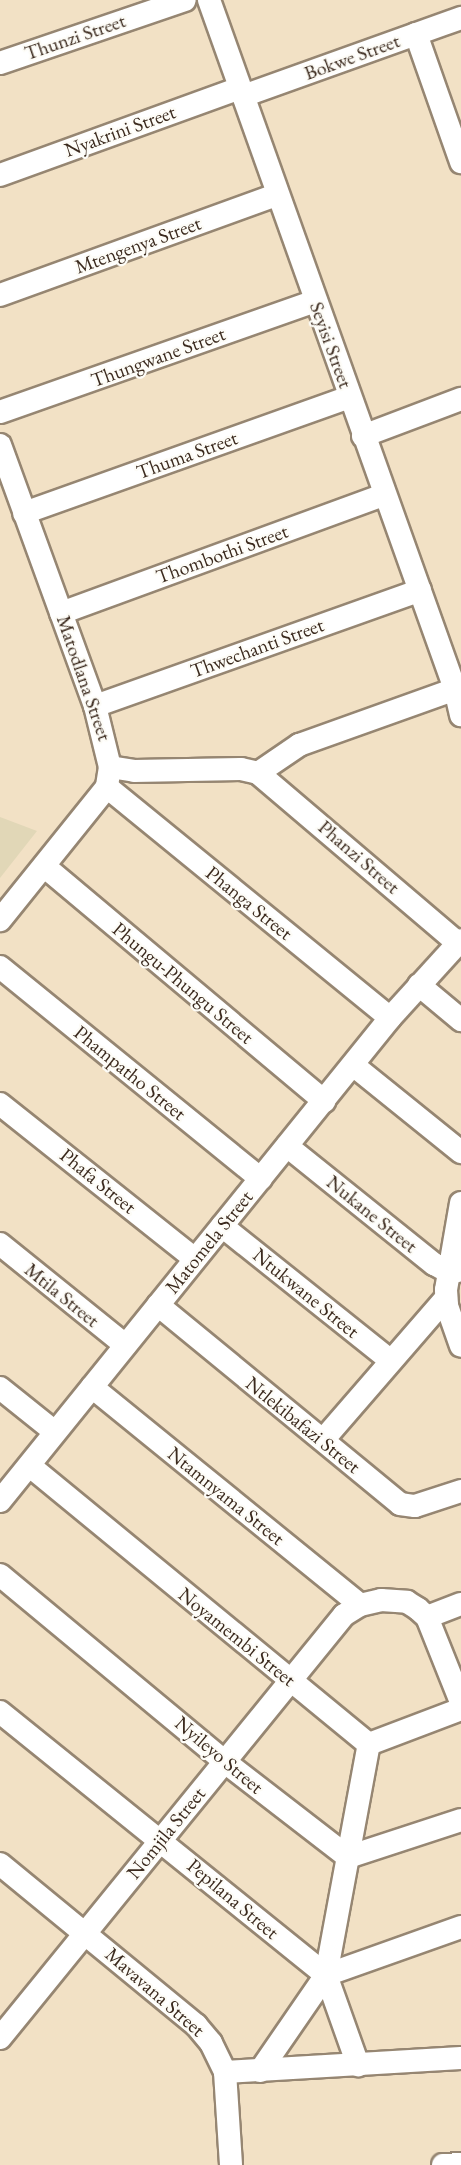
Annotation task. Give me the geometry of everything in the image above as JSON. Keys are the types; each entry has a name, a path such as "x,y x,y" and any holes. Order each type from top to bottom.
{"street":[{"name":"Thunzi Street","path":"2,56 184,0"},
{"name":"Seyisi Street","path":"209,0 384,495 458,692 461,715"},
{"name":"Bokwe Street","path":"241,92 461,18"},
{"path":"416,34 454,123 461,162"},
{"name":"Nyakrini Street","path":"0,175 241,92"},
{"name":"Mtengenya Street","path":"0,295 277,195"},
{"name":"Thungwane Street","path":"0,412 315,300"},
{"name":"Thuma Street","path":"24,513 350,397"},
{"path":"363,436 461,399"},
{"name":"Matodlana Street","path":"0,445 95,706 109,777"},
{"name":"Thombothi Street","path":"61,613 384,495"},
{"name":"Thwechanti Street","path":"95,706 420,591"},
{"path":"0,920 44,866 109,777 134,771 240,769 258,773 299,745 458,692"},
{"name":"Phanzi Street","path":"258,773 457,935"},
{"name":"Phanga Street","path":"109,777 390,1018"},
{"name":"Phungu-Phungu Street","path":"44,866 324,1101"},
{"name":"Matomela Street","path":"0,1501 419,985 457,935"},
{"name":"Phampatho Street","path":"0,967 261,1179"},
{"path":"419,985 461,1020"},
{"path":"353,1065 461,1152"},
{"name":"Phafa Street","path":"0,1104 195,1259"},
{"name":"Nukane Street","path":"287,1146 456,1272"},
{"path":"323,1440 446,1298 456,1272 461,1203"},
{"name":"Ntukwane Street","path":"222,1226 390,1361"},
{"name":"Mtila Street","path":"0,1244 125,1345"},
{"path":"446,1298 461,1346"},
{"name":"Ntlekibafazi Street","path":"158,1305 400,1504 429,1503 461,1491"},
{"name":"Ntamnyama Street","path":"92,1387 360,1605"},
{"path":"0,1388 55,1432"},
{"name":"Noyamembi Street","path":"30,1466 369,1744"},
{"name":"Nyileyo Street","path":"0,1575 225,1762 348,1857"},
{"path":"360,1605 396,1599 407,1602 427,1617 461,1702"},
{"path":"427,1617 461,1604"},
{"name":"Nomjila Street","path":"3,2028 225,1762 344,1615 360,1605"},
{"path":"260,2071 326,1975 369,1744 461,1709"},
{"name":"Pepilana Street","path":"0,1712 161,1839 326,1975"},
{"path":"348,1857 461,1820"},
{"name":"Mavavana Street","path":"0,1864 85,1931 196,2025 211,2043 225,2072 231,2165"},
{"path":"326,1975 461,1927"},
{"path":"326,1975 358,2065"},
{"path":"424,2061 461,2046"},
{"path":"225,2072 461,2058"},
{"path":"443,2165 461,2164"}],"shaded area":[{"path":"0,817 37,831 0,878"}]}
